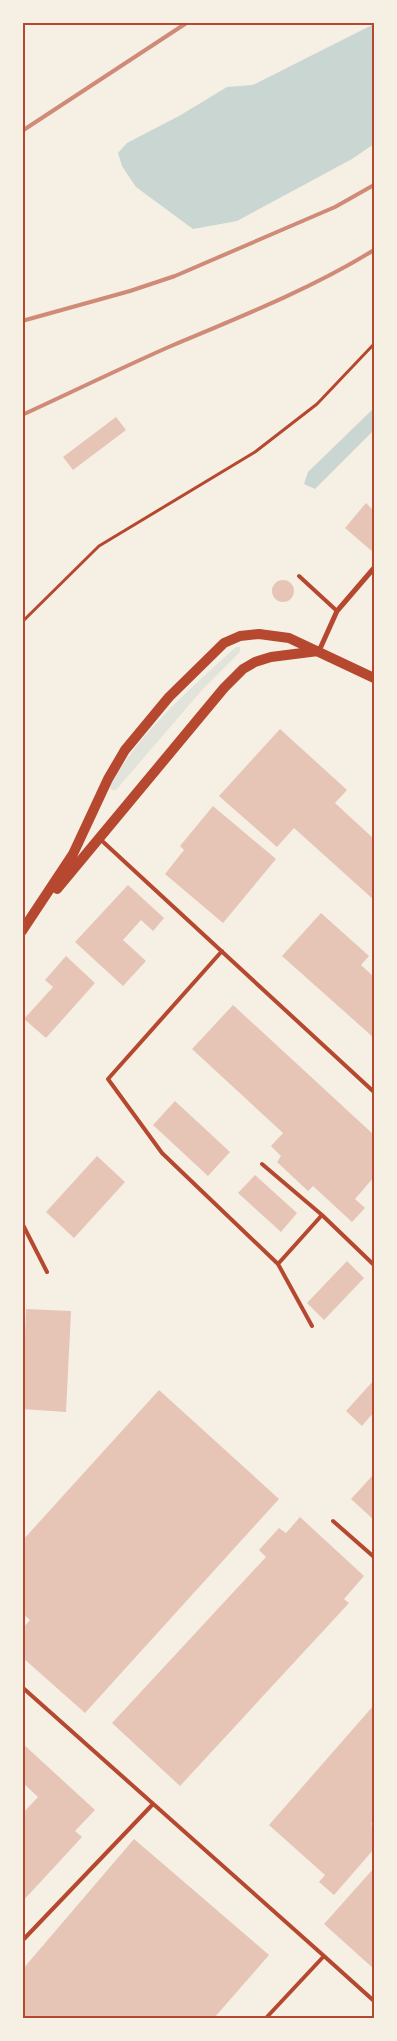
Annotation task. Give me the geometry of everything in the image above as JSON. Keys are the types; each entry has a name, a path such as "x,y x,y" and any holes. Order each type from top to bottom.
{"main road":[{"path":"22,931 74,854 108,779 125,750 169,697 224,643 240,636 259,634 289,638 374,678"},
{"path":"31,919 100,839 224,688 243,669 271,656 319,651"}],"street":[{"path":"319,651 337,611 374,568"}],"lane":[{"path":"299,576 337,611"},
{"path":"100,839 374,1092"},
{"path":"222,951 108,1079 162,1153 278,1264 312,1326"},
{"path":"262,1164 322,1215 374,1265"},
{"path":"278,1264 322,1215"},
{"path":"22,1223 47,1272"},
{"path":"333,1521 374,1557"},
{"path":"22,1687 374,2001"},
{"path":"22,1941 153,1804"},
{"path":"266,2018 324,1956"}],"path":[{"path":"22,622 99,546 255,452 317,404 374,344"}],"shaded area":[{"path":"374,24 374,144 352,159 237,221 193,229 136,187 122,166 118,153 127,143 179,116 227,87 253,85"},
{"path":"374,408 374,430 315,489 304,484 308,472"},
{"path":"236,647 240,647 240,652 202,690 116,790 112,790 110,787 112,782 138,744 185,694"}],"building":[{"path":"116,417 126,430 73,470 63,457"},
{"path":"366,503 374,511 374,553 345,528"},
{"path":"279,580 287,580 294,587 294,595 287,602 279,602 272,595 272,587"},
{"path":"280,729 347,790 335,803 374,839 374,900 294,828 277,847 219,796"},
{"path":"213,806 276,859 223,923 165,874 184,850 180,846"},
{"path":"128,885 164,918 153,931 141,920 123,940 146,961 123,986 75,942"},
{"path":"321,913 369,956 361,965 374,977 374,1038 282,956"},
{"path":"66,956 95,983 46,1038 24,1019 53,987 45,980"},
{"path":"233,1005 374,1135 374,1177 355,1199 365,1208 352,1222 313,1186 308,1191 277,1162 281,1156 271,1146 283,1133 192,1049"},
{"path":"175,1101 230,1152 208,1176 153,1125"},
{"path":"97,1156 125,1182 74,1238 46,1212"},
{"path":"255,1175 297,1213 281,1232 238,1193"},
{"path":"347,1261 364,1278 324,1320 307,1303"},
{"path":"26,1309 71,1311 66,1412 22,1409"},
{"path":"374,1380 374,1412 362,1426 346,1411"},
{"path":"159,1390 279,1499 85,1713 22,1657 22,1629 30,1620 22,1613 22,1541"},
{"path":"374,1474 374,1520 351,1499"},
{"path":"300,1517 364,1576 344,1599 349,1603 180,1786 112,1723 266,1557 259,1550 279,1528 286,1533"},
{"path":"374,1705 374,1820 371,1824 374,1827 374,1849 334,1895 319,1882 325,1875 269,1825"},
{"path":"22,1743 95,1810 75,1831 82,1837 22,1902 22,1814 38,1797 22,1782"},
{"path":"134,1839 269,1955 214,2018 22,2018 22,1970"},
{"path":"374,1868 374,1969 324,1924"}],"railway":[{"path":"22,131 188,22"},
{"path":"22,321 130,291 175,276 335,207 374,185"},
{"path":"22,415 152,354 300,290 374,250"}]}
